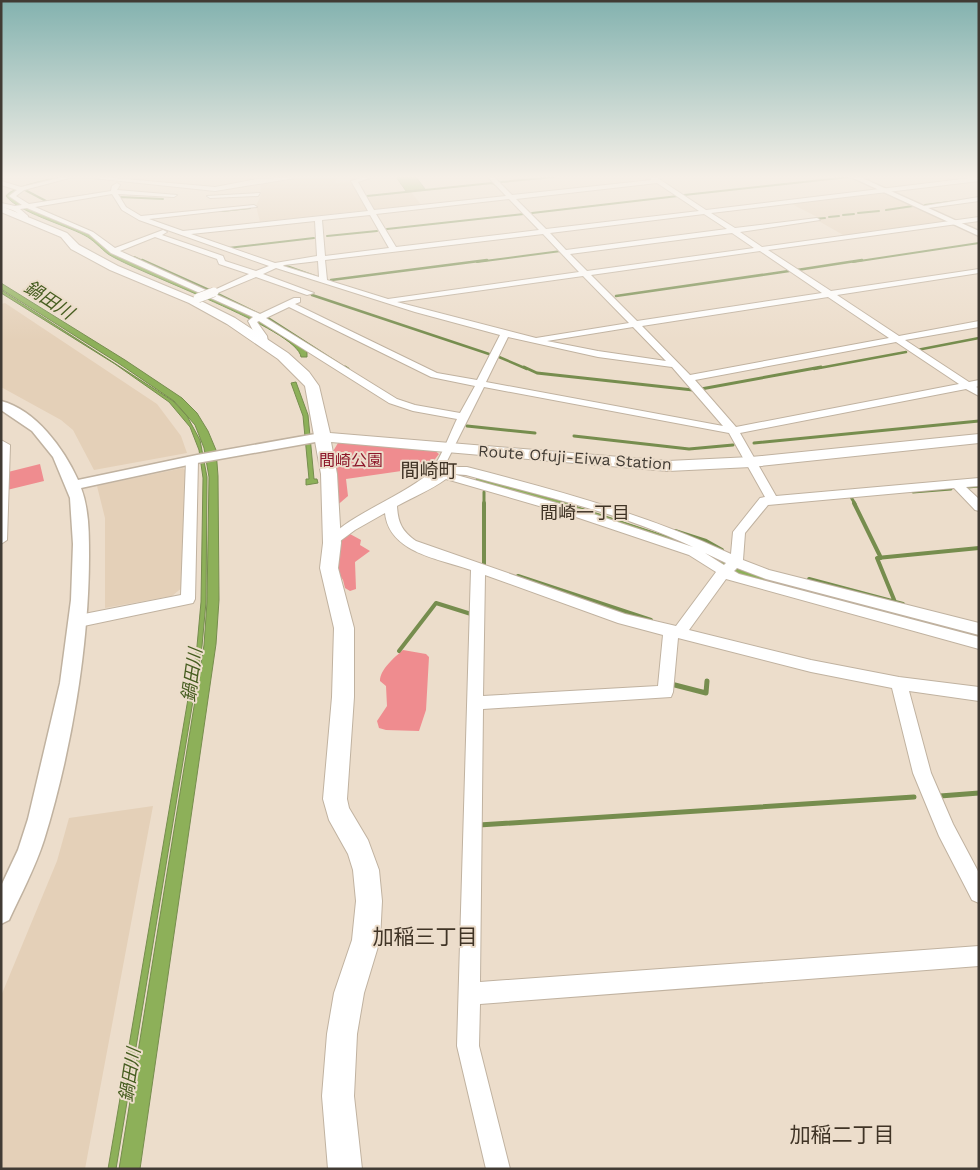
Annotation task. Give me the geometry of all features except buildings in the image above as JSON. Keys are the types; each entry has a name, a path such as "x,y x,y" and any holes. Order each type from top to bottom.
{"main road":[{"path":"55,232 64,235 74,247 114,268 196,300 231,321 296,367 312,386 317,403 312,438 329,474 332,543 329,568 344,628 344,697 335,799 338,812 359,849 366,870 369,901 366,940 349,993 342,1034 338,1096 345,1169"},
{"name":"Route Ofuji-Eiwa Station","path":"312,438 650,465 751,462 979,438"}],"street":[{"path":"87,232 114,251 257,319 393,401 412,408 464,417"},
{"path":"114,251 164,232"},
{"path":"176,232 388,301 506,333 589,353 677,365"},
{"path":"180,233 192,232"},
{"path":"319,232 320,258 327,282"},
{"path":"383,232 393,249"},
{"path":"196,300 282,262 540,232"},
{"path":"546,232 677,365 733,431 772,499"},
{"path":"566,252 728,232"},
{"path":"734,232 979,394"},
{"path":"388,301 886,232"},
{"path":"155,235 220,258 222,262 310,293"},
{"path":"534,340 979,271"},
{"path":"257,319 310,293 327,282"},
{"path":"289,304 430,374 733,431 979,383"},
{"path":"257,319 263,342"},
{"path":"688,378 899,341 979,324"},
{"path":"332,543 351,527 413,492 438,470 506,333"},
{"path":"1,405 27,420 45,434 58,452 74,486 80,516 82,575 79,621 58,738 29,850 1,912"},
{"path":"74,486 195,459 312,438"},
{"path":"1,443 4,445 1,540"},
{"path":"79,621 188,598 195,459"},
{"path":"438,470 467,471 585,505 706,546 730,568 735,578 979,643"},
{"path":"413,492 421,491 444,475 574,512 694,552 730,568 766,574 976,628"},
{"path":"476,702 665,692 675,632 737,559 739,532 764,501 979,482"},
{"path":"957,484 979,507"},
{"path":"391,503 395,531 411,544 478,570 622,619 811,666 899,683 979,694"},
{"path":"478,570 468,1046 498,1169"},
{"path":"899,683 922,773 946,830 979,893"},
{"path":"468,994 979,956"}],"shaded area":[{"path":"837,232 877,232 845,236"},
{"path":"5,303 157,404 181,436 187,453 94,470 73,430 61,420 1,387 1,304"},
{"path":"183,468 187,472 184,586 172,596 105,608 105,518 97,486"},
{"path":"153,806 85,1169 1,1169 1,996 57,861 69,818"}],"green space":[{"name":"間崎公園","path":"338,443 433,449 439,454 429,467 346,479 348,496 334,508 332,453"},
{"path":"40,464 44,481 7,490 8,472"},
{"path":"350,534 361,540 360,545 370,551 355,562 356,589 350,591 345,588 343,580 338,573 339,542"},
{"path":"403,650 426,654 429,657 426,710 419,731 386,730 379,728 377,721 387,706 386,686 380,681 382,672"}],"water":[{"path":"77,232 90,235 110,250 261,321 307,349 307,357 301,357 293,345 274,332 214,302 124,263 108,254 88,237"},
{"path":"1,283 125,360 182,398 197,413 208,431 216,450 219,600 216,644 140,1169 119,1169 204,645 207,602 209,477 204,448 195,425 174,401 1,289"},
{"name":"鍋田川","path":"1,290 173,401 187,416 200,440 207,477 206,602 202,646 116,1169 108,1169 197,646 201,602 203,478 199,450 190,427 169,402 115,364 1,293"},
{"path":"296,382 308,415 314,479 317,479 318,483 306,485 306,479 309,479 303,416 291,383"},
{"path":"478,477 557,500 696,546 735,568 753,574 979,634 979,639 744,577 700,552 475,481"}],"waterway":[{"path":"327,236 371,232"},
{"path":"228,248 314,238"},
{"path":"853,262 979,243"},
{"path":"477,262 561,251 559,249"},
{"path":"134,257 145,262"},
{"path":"142,260 211,291"},
{"path":"331,280 487,260"},
{"path":"797,270 862,260"},
{"path":"286,266 314,276"},
{"path":"616,296 789,271"},
{"path":"216,293 259,314"},
{"path":"312,295 489,354"},
{"path":"268,318 347,369"},
{"path":"917,350 979,338"},
{"path":"814,369 906,352"},
{"path":"499,357 527,369"},
{"path":"524,367 537,373 693,390"},
{"path":"701,389 821,367"},
{"path":"754,443 979,421"},
{"path":"467,426 535,433"},
{"path":"574,436 689,449 733,445"},
{"path":"968,487 979,486"},
{"path":"913,492 951,489"},
{"path":"484,492 484,567"},
{"path":"854,496 851,497 855,504"},
{"path":"854,503 881,558"},
{"path":"675,531 706,541 722,550"},
{"path":"881,558 979,548"},
{"path":"881,558 877,558 895,602"},
{"path":"518,576 651,620"},
{"path":"809,579 895,602"},
{"path":"895,602 903,604"},
{"path":"399,651 436,603 471,614"},
{"path":"671,684 706,693 707,681"},
{"path":"940,796 979,793"},
{"path":"479,825 914,797"}],"district":[{"name":"間崎町","path":"429,470"},
{"name":"間崎一丁目","path":"585,513"},
{"name":"加稲三丁目","path":"425,937"},
{"name":"加稲二丁目","path":"842,1135"}]}
